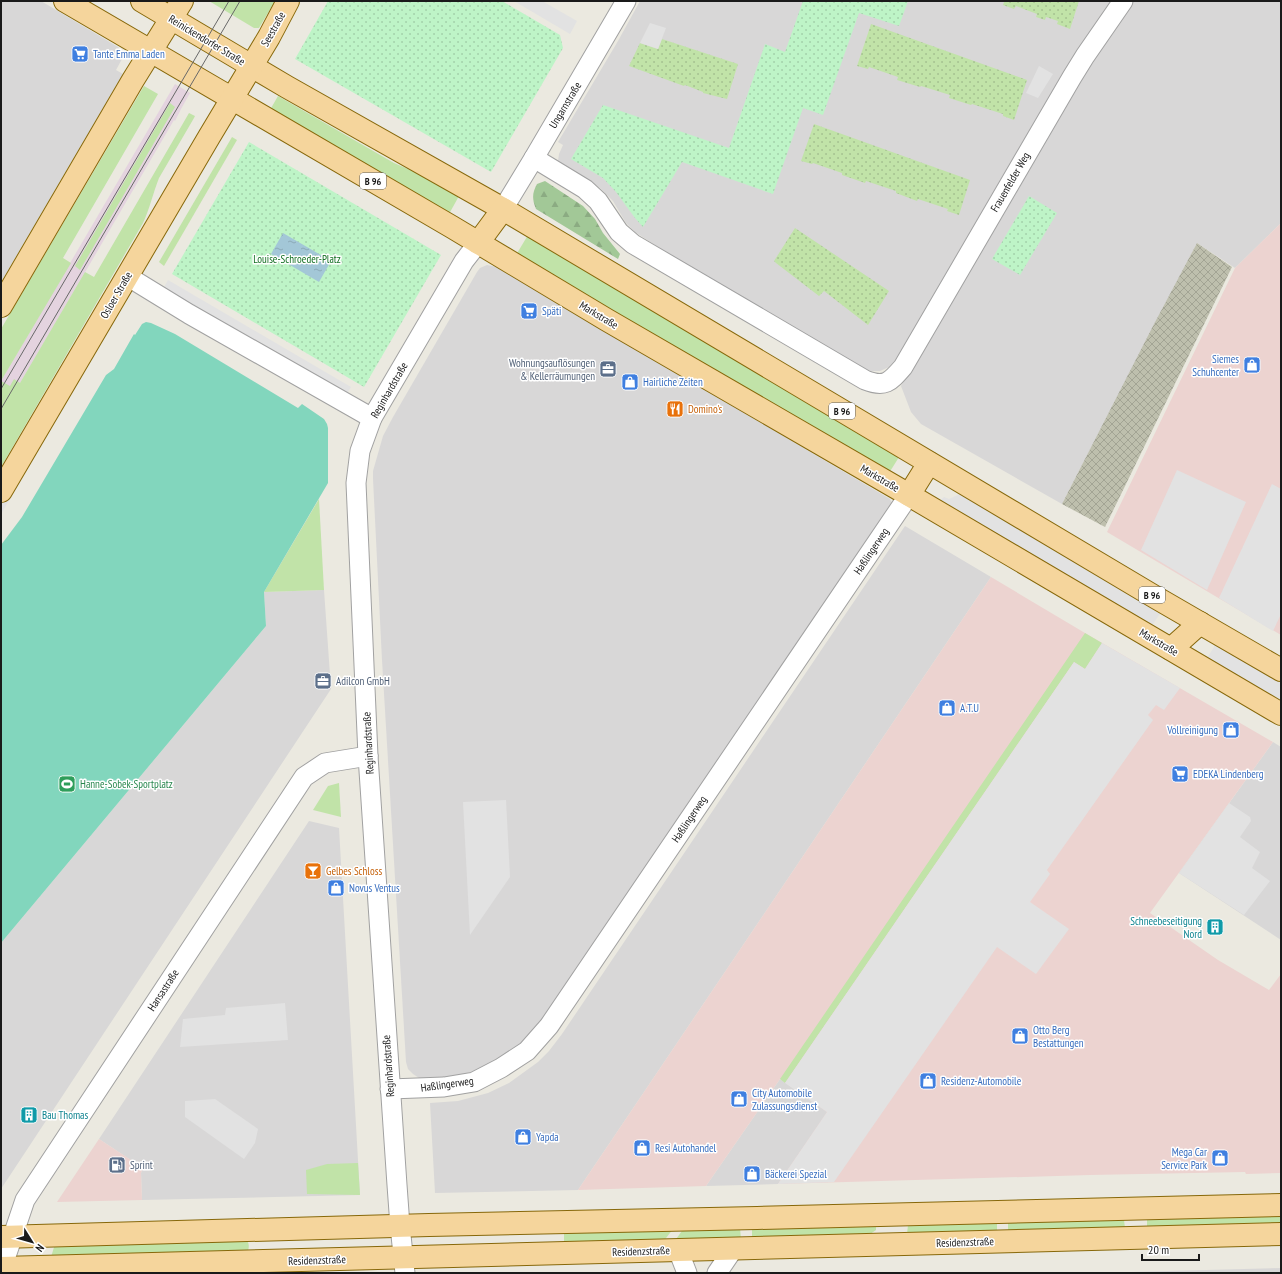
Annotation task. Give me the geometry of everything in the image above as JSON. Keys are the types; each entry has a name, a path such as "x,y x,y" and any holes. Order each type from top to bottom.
{"main road":[{"name":"B 96","path":"65,1 478,243"},
{"name":"Reinickendorfer Straße","path":"142,1 177,10 252,66"},
{"name":"Seestraße","path":"232,98 269,37 288,1"},
{"path":"1,306 151,51 177,10"},
{"name":"B 96","path":"252,66 503,209 929,463 1281,670"},
{"name":"Osloer Straße","path":"1,491 232,98"},
{"path":"478,243 503,209"},
{"name":"Markstraße","path":"478,243 1281,714"},
{"name":"Haßlingerweg","path":"909,495 929,463"},
{"path":"1171,649 1200,623"},
{"path":"7,1237 1281,1205"},
{"name":"Residenzstraße","path":"2,1268 150,1264 404,1266 678,1250 1281,1234"}],"street":[{"name":"Ungarnstraße","path":"503,209 626,1"},
{"name":"Frauenfelder Weg","path":"534,158 585,189 598,201 620,232 633,244 865,380 882,384 892,380 903,366 1085,56 1123,1"},
{"name":"Reginhardstraße","path":"404,1266 390,1089 368,756 356,483 360,451 372,418 464,261 478,243"},
{"path":"127,276 189,314 372,418"},
{"name":"Haßlingerweg","path":"390,1089 444,1087 474,1082 502,1068 526,1051 549,1026 909,495"},
{"name":"Hansastraße","path":"2,1268 7,1237 25,1200 304,777 325,763 368,756"},
{"path":"717,1273 734,1248"},
{"path":"678,1250 687,1273"}],"shaded area":[{"path":"1,1 41,1 118,47 122,51 123,55 116,70 123,74 1,282"},
{"path":"514,1 542,1 577,21 570,34"},
{"path":"640,1 1111,1 1090,32 900,355 889,367 880,371 872,371 863,369 672,256 635,232 626,223 613,201 600,188 558,161 563,145 558,142"},
{"path":"1134,1 1281,1 1281,223 1235,268 1197,243 1062,504 921,424 911,412 901,386 1068,101 1095,57"},
{"path":"650,23 666,28 658,49 640,43"},
{"path":"1039,66 1053,74 1038,98 1026,93"},
{"path":"175,84 190,93 1,416 1,381"},
{"path":"1281,223 1281,635 1107,532 1235,268"},
{"path":"1197,243 1232,267 1105,527 1062,504"},
{"path":"487,265 497,267 890,499 892,503 540,1024 519,1046 481,1069 453,1077 439,1079 419,1078 408,1069 406,1062 382,660 373,471 383,436 393,417 477,272 480,268"},
{"path":"168,280 351,387 344,398 162,291"},
{"path":"115,309 120,312 1,514 1,503"},
{"path":"1177,470 1246,502 1207,590 1141,550"},
{"path":"1272,484 1281,489 1281,614 1273,631 1219,598"},
{"path":"960,494 1161,612 1151,627 938,502 944,497 949,499"},
{"path":"905,526 991,577 578,1190 435,1193 430,1103 458,1101 488,1093 509,1083 538,1062 549,1051 562,1034"},
{"path":"991,577 1273,742 1150,913 1218,960 1269,990 1281,974 1281,1173 1246,1174 1245,1172 1090,1175 778,1184 827,1112 780,1079 706,1186 578,1190"},
{"path":"324,590 331,689 1,1189 1,943 266,626 264,592"},
{"path":"1214,641 1281,678 1281,701 1207,658 1214,647"},
{"path":"1102,643 1180,688 1164,710 1156,705 1148,715 1153,720 1047,870 1050,874 1030,902 1069,929 1036,974 997,947 834,1182 778,1184 827,1112 785,1083 1074,662 1085,669"},
{"path":"1273,742 1281,747 1281,940 1179,873"},
{"path":"506,800 510,877 470,935 463,802"},
{"path":"1229,803 1250,817 1251,821 1240,837 1260,852 1252,868 1270,881 1244,915 1179,873"},
{"path":"309,821 339,828 360,1195 142,1200 141,1173 143,1168 99,1139"},
{"path":"285,1003 288,1040 180,1047 183,1019 225,1015 226,1008"},
{"path":"780,1079 828,1112 778,1184 706,1186"},
{"path":"215,1099 258,1129 255,1143 244,1159 185,1117 185,1101"},
{"path":"99,1139 143,1168 141,1173 142,1200 57,1202"},
{"path":"1281,1268 1281,1273 1094,1273 1168,1271"}],"green space":[{"path":"209,1 275,1 259,28 254,28"},
{"path":"328,1 502,1 560,35 563,48 491,172 295,59"},
{"path":"803,1 908,1 899,26 859,13 823,115 803,108 773,194 682,162 643,227 616,192 603,178 571,159 603,105 729,148 765,44 785,52"},
{"path":"1001,1 1079,1 1070,29 1057,24 1058,21 1046,17 1045,20 1036,17 1037,14 1016,6 1014,9 1003,5 1004,2"},
{"path":"871,24 1027,80 1014,120 1003,116 1003,114 949,98 950,95 897,80 898,77 869,67 868,69 857,66"},
{"path":"662,39 738,64 727,99 703,93 685,85 684,86 629,66 640,43 658,49"},
{"path":"144,86 158,94 63,258 71,263 1,381 1,329"},
{"path":"278,96 394,163 422,175 459,196 449,214 270,110"},
{"path":"170,103 175,107 80,270 75,266"},
{"path":"189,113 195,116 159,178 143,223 1,467 1,381 10,386 14,379 20,383 85,272 94,277"},
{"path":"814,124 970,180 959,215 947,211 948,209 918,199 917,201 896,193 896,191 866,181 865,183 813,163 801,161"},
{"path":"232,137 237,140 164,266 159,262"},
{"name":"Louise-Schroeder-Platz","path":"249,142 441,255 364,387 172,274"},
{"path":"545,181 583,206 595,219 603,233 620,254 618,259 536,209 533,193 537,184"},
{"path":"1029,196 1057,213 1020,275 992,259"},
{"path":"795,228 889,291 868,325 824,291 819,296 774,261"},
{"path":"528,235 901,454 889,473 516,255"},
{"name":"Hanne-Sobek-Sportplatz","path":"146,322 175,334 298,408 302,404 324,419 328,428 328,483 264,592 266,626 1,943 1,545 22,517 106,375 114,369 134,334 135,335 142,324"},
{"path":"319,499 324,590 264,592"},
{"path":"1085,633 1102,643 1085,669 1074,662 785,1083 780,1079"},
{"path":"339,783 341,817 313,810 328,786"},
{"path":"358,1163 360,1195 307,1194 306,1170 327,1164"},
{"path":"1281,1213 1281,1225 1147,1227 1147,1218"},
{"path":"997,1220 997,1233 907,1234 908,1225"},
{"path":"1008,1220 1124,1220 1125,1228 1008,1233"},
{"path":"875,1225 876,1230 866,1237 752,1240 752,1226"},
{"path":"740,1227 741,1240 674,1242 684,1228"},
{"path":"673,1229 663,1242 564,1242 564,1232"},
{"path":"246,1239 249,1245 247,1252 51,1257 55,1244"}],"water":[{"path":"283,233 331,261 319,282 271,254"}],"tram line":[{"path":"1,389 229,1"},
{"path":"1,409 240,1"}],"place":[{"name":"Tante Emma Laden","path":"80,54"},
{"name":"Späti","path":"529,311"},
{"name":"Siemes Schuhcenter","path":"1252,365"},
{"name":"Wohnungsauflösungen & Kellerräumungen","path":"608,369"},
{"name":"Hairliche Zeiten","path":"630,382"},
{"name":"Domino's","path":"675,409"},
{"name":"Adilcon GmbH","path":"323,681"},
{"name":"A.T.U","path":"947,708"},
{"name":"Vollreinigung","path":"1231,730"},
{"name":"EDEKA Lindenberg","path":"1180,774"},
{"name":"Hanne-Sobek-Sportplatz","path":"67,784"},
{"name":"Gelbes Schloss","path":"313,871"},
{"name":"Novus Ventus","path":"336,888"},
{"name":"Schneebeseitigung Nord","path":"1215,927"},
{"name":"Otto Berg Bestattungen","path":"1020,1036"},
{"name":"Residenz-Automobile","path":"928,1081"},
{"name":"City Automobile Zulassungsdienst","path":"739,1099"},
{"name":"Bau Thomas","path":"29,1115"},
{"name":"Yapda","path":"523,1137"},
{"name":"Resi Autohandel","path":"642,1148"},
{"name":"Mega Car Service Park","path":"1220,1158"},
{"name":"Sprint","path":"117,1165"},
{"name":"Bäckerei Spezial","path":"752,1174"}]}
